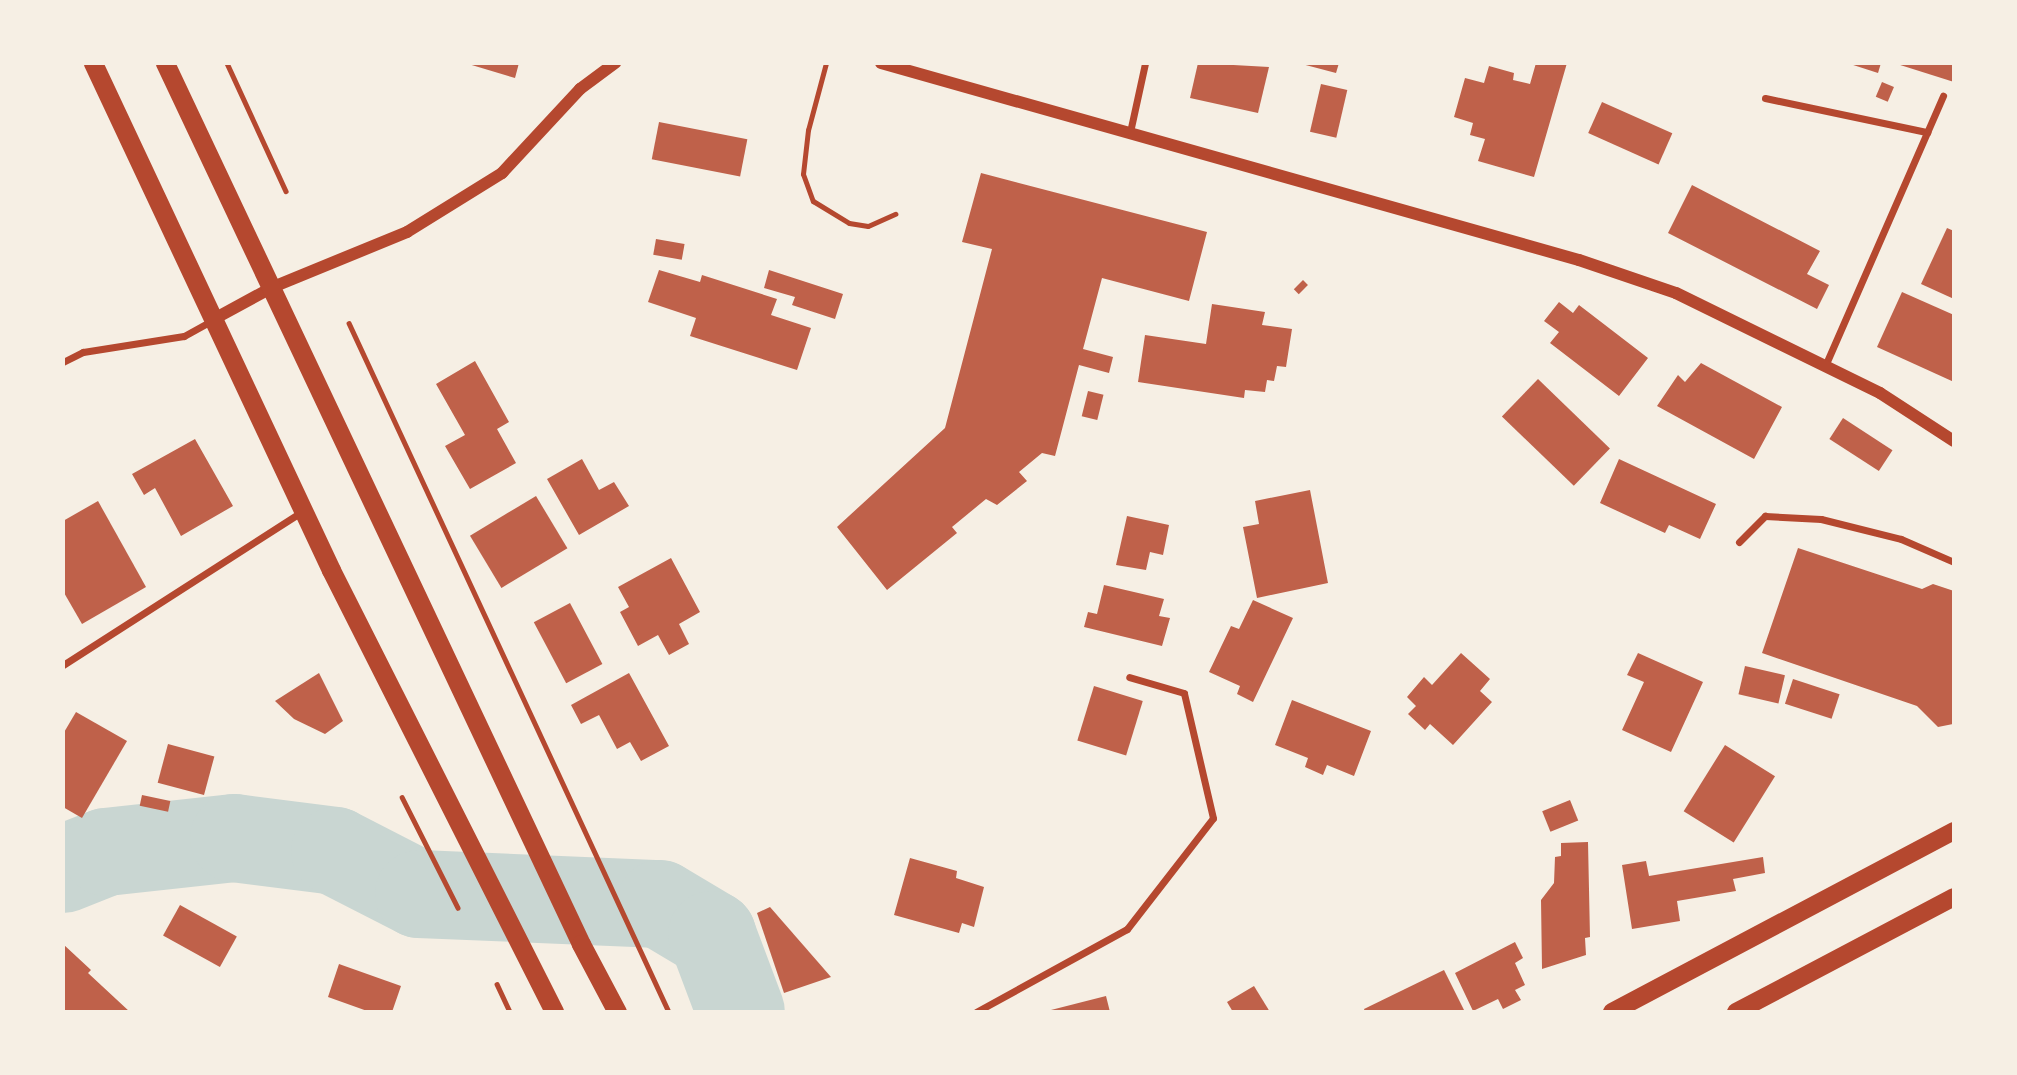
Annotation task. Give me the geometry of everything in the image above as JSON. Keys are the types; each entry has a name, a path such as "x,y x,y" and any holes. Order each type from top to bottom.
{"highway":[{"path":"93,63 304,510 466,841 554,1012"},
{"path":"164,63 273,287 581,944 617,1012"}],"main road":[{"path":"1612,1012 1954,831"},
{"path":"1736,1012 1954,897"}],"street":[{"path":"63,362 83,352 184,337 273,287 407,232 502,173 580,89 615,63"},
{"path":"881,63 1579,260 1676,293 1880,393 1954,441"},
{"path":"1130,132 1145,63"},
{"path":"1825,366 1943,96"},
{"path":"1765,98 1927,132"},
{"path":"63,665 304,510"},
{"path":"1739,542 1765,516 1821,519 1901,539 1954,562"},
{"path":"976,1012 1126,929 1213,818 1184,693 1129,677"}],"lane":[{"path":"826,63 808,130 803,174 813,201 849,223 868,226 895,215"}],"path":[{"path":"227,63 286,191"},
{"path":"349,323 593,845 633,938 670,1012"},
{"path":"426,848 464,919"}],"building":[{"path":"465,63 519,63 515,78"},
{"path":"1198,63 1269,67 1258,113 1190,98"},
{"path":"1298,63 1339,63 1336,73"},
{"path":"1536,63 1567,63 1534,177 1478,161 1485,139 1470,135 1473,123 1454,117 1465,78 1484,83 1489,66 1514,73 1513,80 1530,84"},
{"path":"1847,63 1881,63 1878,73"},
{"path":"1954,63 1954,82 1897,64"},
{"path":"1882,82 1894,87 1888,102 1876,97"},
{"path":"1321,84 1347,90 1336,138 1310,132"},
{"path":"1602,102 1672,133 1659,164 1588,133"},
{"path":"659,122 747,139 740,176 652,159"},
{"path":"981,173 1207,232 1189,301 1102,278 1083,349 1113,357 1109,373 1079,365 1055,456 1042,453 1019,472 1027,481 997,505 986,499 952,527 957,533 887,590 837,527 945,428 992,249 962,242"},
{"path":"1692,185 1820,251 1807,274 1829,285 1817,309 1668,233"},
{"path":"1947,228 1954,231 1954,299 1921,284"},
{"path":"656,239 685,244 682,260 653,255"},
{"path":"659,270 700,282 702,275 777,299 771,315 811,328 797,370 690,336 696,318 648,302"},
{"path":"769,270 843,294 835,319 792,305 795,297 764,288"},
{"path":"1303,280 1308,285 1299,294 1294,289"},
{"path":"1902,292 1954,315 1954,382 1877,347"},
{"path":"1559,302 1573,313 1579,305 1648,358 1619,396 1550,343 1559,332 1544,321"},
{"path":"1212,304 1265,312 1262,325 1292,329 1286,367 1277,366 1274,381 1267,380 1265,392 1245,390 1244,398 1138,382 1145,335 1206,344"},
{"path":"475,361 509,422 497,429 516,463 470,489 445,446 465,435 436,384"},
{"path":"1701,363 1782,407 1754,459 1657,406 1678,375 1685,382"},
{"path":"1538,379 1610,448 1574,486 1502,416"},
{"path":"1088,391 1104,395 1097,420 1082,416"},
{"path":"1843,418 1892,450 1879,471 1829,439"},
{"path":"195,439 233,506 181,536 155,488 144,495 132,474"},
{"path":"582,459 599,490 614,482 629,506 579,535 547,479"},
{"path":"1619,459 1716,504 1700,539 1669,525 1665,533 1600,503"},
{"path":"1310,490 1328,583 1257,598 1243,527 1259,524 1255,501"},
{"path":"536,496 567,548 501,588 470,536"},
{"path":"98,501 146,587 82,624 63,591 63,521"},
{"path":"1127,516 1169,525 1163,555 1150,552 1146,570 1116,565"},
{"path":"1798,548 1922,589 1933,584 1954,591 1953,724 1938,727 1917,706 1762,653"},
{"path":"671,558 700,612 679,624 689,644 669,655 658,635 638,646 620,612 629,607 618,587"},
{"path":"1104,585 1164,599 1159,616 1170,618 1162,646 1084,627 1088,612 1097,614"},
{"path":"1253,600 1293,618 1253,702 1237,694 1240,686 1209,672 1231,626 1239,629"},
{"path":"570,603 602,664 566,683 534,622"},
{"path":"1461,653 1490,679 1480,691 1492,702 1453,745 1430,724 1425,730 1408,714 1416,706 1407,697 1424,677 1432,685"},
{"path":"1638,653 1703,682 1671,752 1622,730 1644,682 1627,675"},
{"path":"1745,666 1785,675 1778,703 1738,694"},
{"path":"319,673 343,721 325,734 294,719 275,701"},
{"path":"629,673 669,746 641,761 630,742 617,749 599,715 581,724 571,705"},
{"path":"1793,679 1840,694 1832,719 1785,704"},
{"path":"1094,686 1143,701 1126,755 1077,741"},
{"path":"1292,700 1371,731 1354,776 1327,765 1323,775 1305,767 1308,758 1275,745"},
{"path":"76,712 127,741 82,818 63,807 63,734"},
{"path":"168,744 214,756 204,795 158,783"},
{"path":"1725,745 1775,776 1734,842 1684,811"},
{"path":"142,795 170,801 168,812 140,806"},
{"path":"1570,800 1578,820 1550,832 1542,811"},
{"path":"1588,842 1590,937 1585,938 1586,955 1542,969 1541,900 1554,883 1555,857 1561,856 1561,843"},
{"path":"1763,857 1765,873 1733,879 1736,891 1677,901 1680,921 1632,929 1622,865 1646,861 1649,876"},
{"path":"910,858 957,871 956,878 984,887 974,927 962,923 959,933 894,915"},
{"path":"180,905 237,937 220,967 163,936"},
{"path":"770,907 831,977 784,993 757,913"},
{"path":"1515,942 1523,958 1515,963 1525,985 1515,990 1521,1000 1503,1009 1498,999 1473,1011 1455,973"},
{"path":"63,944 91,970 88,973 130,1012 63,1012"},
{"path":"339,964 401,986 392,1012 370,1012 328,997"},
{"path":"1444,970 1465,1012 1365,1012 1364,1009"},
{"path":"1254,986 1270,1012 1233,1012 1227,1002"},
{"path":"1106,996 1110,1012 1047,1011"}],"waterway":[{"path":"63,869 106,852 234,838 335,851 419,894 660,904 712,935 741,1012"}]}
